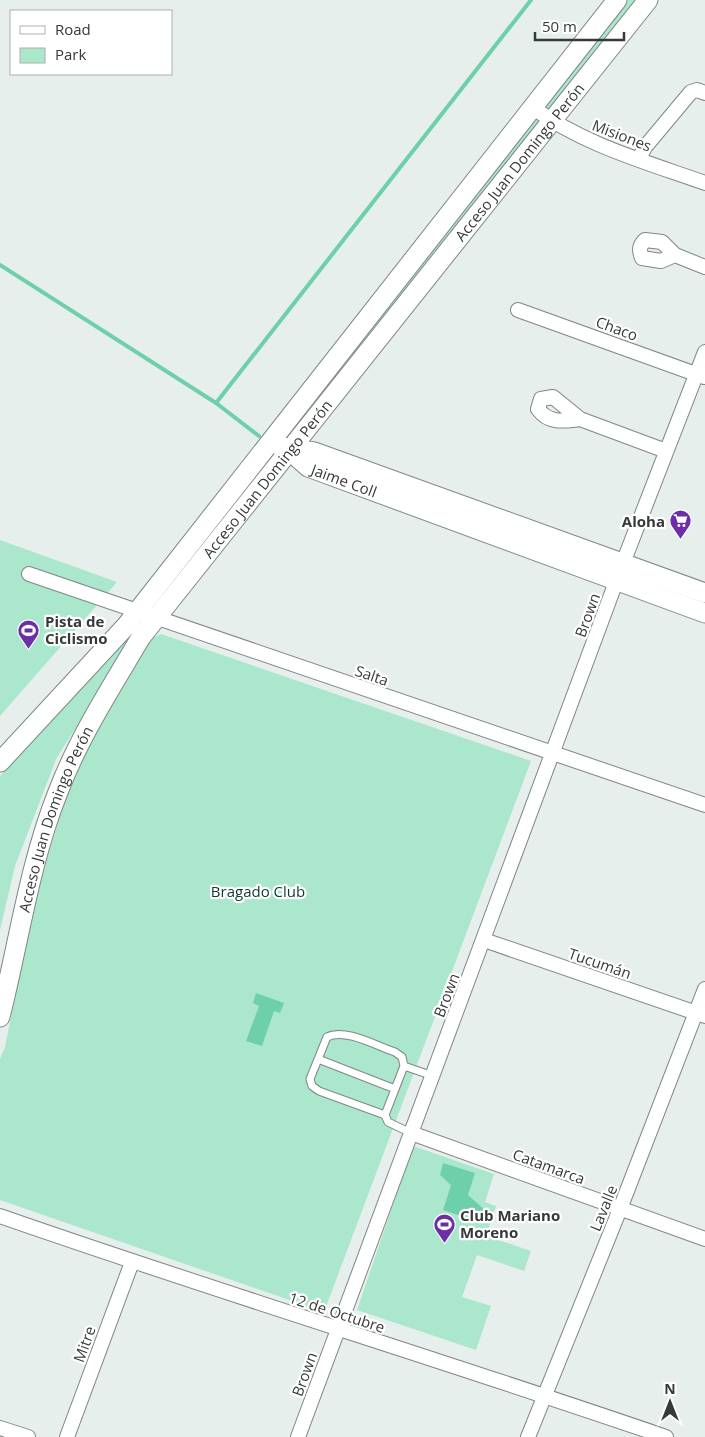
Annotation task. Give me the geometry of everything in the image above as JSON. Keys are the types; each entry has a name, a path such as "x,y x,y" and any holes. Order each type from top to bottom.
{"main road":[{"name":"Acceso Juan Domingo Perón","path":"0,762 126,626 617,0"},
{"name":"Acceso Juan Domingo Perón","path":"0,1017 26,896 57,792 84,734 154,619 648,0"},
{"path":"270,443 289,450"},
{"name":"Jaime Coll","path":"289,450 314,452 705,592"},
{"name":"Jaime Coll","path":"289,450 308,467 705,613"}],"street":[{"path":"639,159 645,147 691,92 697,90 705,93"},
{"name":"Misiones","path":"532,108 552,122 594,143 705,182"},
{"path":"675,255 705,267"},
{"name":"Chaco","path":"518,310 701,376"},
{"name":"Brown","path":"298,1437 554,753 616,581 666,451 701,376 705,352"},
{"path":"580,419 666,451"},
{"name":"Salta","path":"29,574 154,619 554,753 705,806"},
{"name":"Tucumán","path":"484,940 700,1014"},
{"name":"Lavalle","path":"528,1437 700,1014 705,989"},
{"name":"Catamarca","path":"411,1133 705,1239"},
{"name":"12 de Octubre","path":"0,1216 132,1262 666,1437"},
{"name":"Mitre","path":"67,1437 132,1262"},
{"path":"0,1428 28,1437"}],"lane":[{"path":"385,1115 319,1091 312,1086 310,1079 327,1036 343,1034 395,1052 402,1057 404,1066 385,1115 388,1122 411,1133"},
{"path":"318,1059 395,1089"},
{"path":"404,1066 433,1076"}],"green space":[{"path":"627,0 638,0 158,605 151,601"},
{"name":"Pista de Ciclismo","path":"0,540 117,582 0,716"},
{"name":"Bragado Club","path":"161,634 531,761 324,1312 0,1200 0,1059 5,1047 35,899 78,757 146,641"},
{"path":"127,635 130,638 130,644 57,757 15,866 0,930 0,776 68,703 122,636"},
{"name":"Club Mariano Moreno","path":"413,1146 494,1174 485,1202 496,1206 486,1236 531,1251 524,1271 477,1255 462,1297 491,1306 476,1350 357,1310"}],"shaded area":[{"path":"256,993 284,1003 280,1013 274,1011 262,1046 246,1041 259,1006 253,1003"},
{"path":"443,1163 475,1173 468,1195 486,1211 482,1223 443,1210 451,1185 440,1175"}],"waterway":[{"path":"216,403 531,0"},
{"path":"0,265 216,403 259,436"}],"place":[{"name":"Aloha","path":"681,540"},
{"name":"Pista de Ciclismo","path":"29,649"},
{"name":"Club Mariano Moreno","path":"444,1243"}]}
